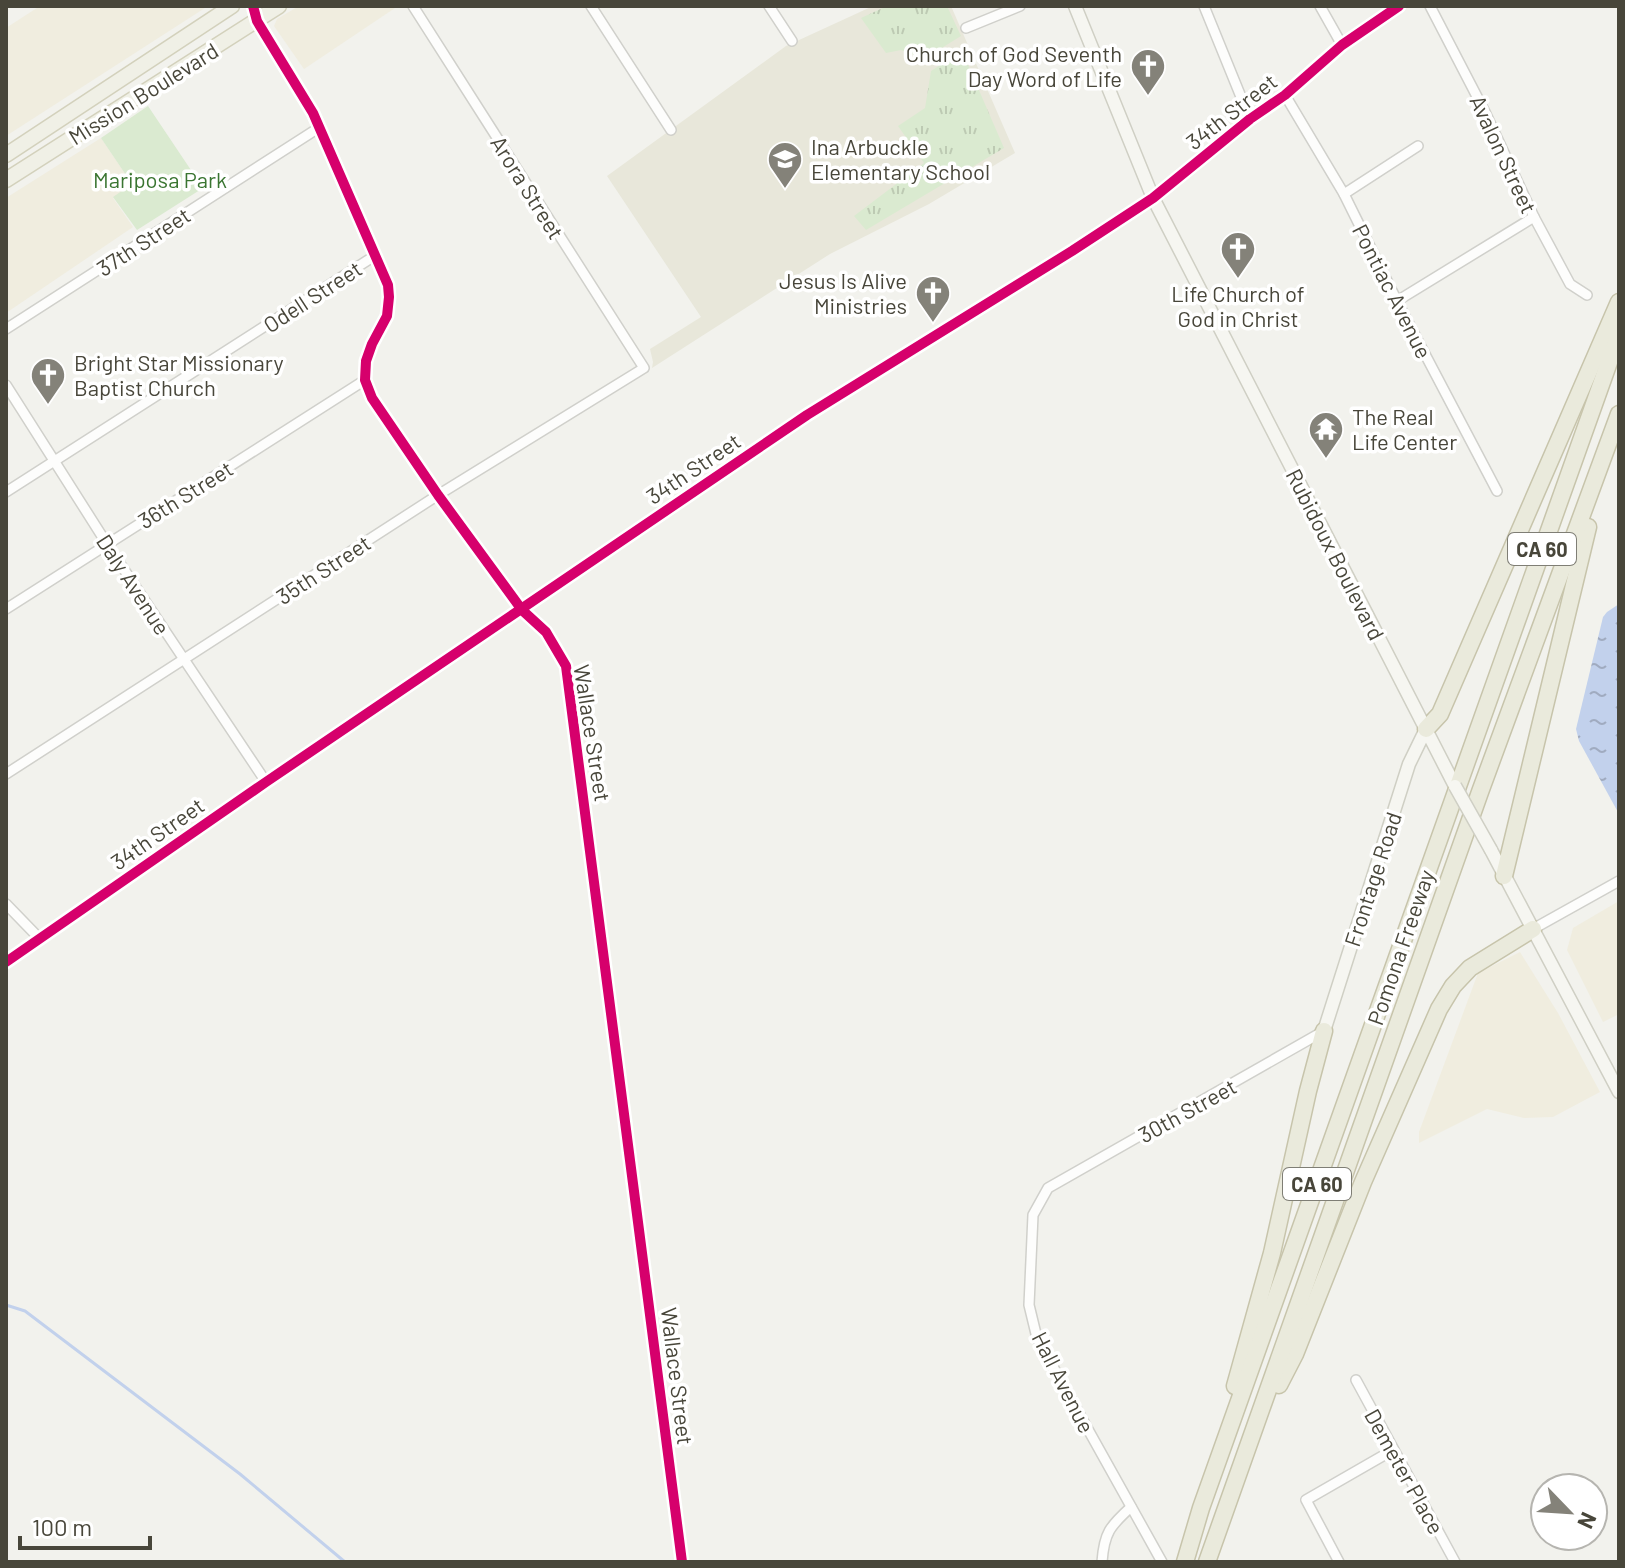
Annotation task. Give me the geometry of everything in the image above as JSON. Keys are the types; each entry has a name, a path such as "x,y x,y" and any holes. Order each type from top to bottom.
{"highway":[{"path":"1426,729 1440,714 1619,302"},
{"name":"Pomona Freeway","path":"1185,1562 1201,1508 1619,334"},
{"path":"1504,876 1585,536 1619,415"},
{"name":"Pomona Freeway","path":"1207,1562 1480,792 1619,415"},
{"path":"1255,1429 1295,1354 1363,1182 1439,1009 1453,986 1470,968 1533,929"},
{"path":"1201,1508 1272,1253 1324,1031"}],"main road":[{"name":"Mission Boulevard","path":"6,155 232,6"},
{"name":"Mission Boulevard","path":"6,180 255,14 279,6"},
{"name":"Rubidoux Boulevard","path":"1075,6 1153,198 1440,758 1619,1092"},
{"name":"Frontage Road","path":"1324,1031 1409,764 1426,729"}],"street":[{"name":"Arora Street","path":"413,6 644,368"},
{"path":"591,6 671,130"},
{"path":"769,6 792,41"},
{"path":"966,28 1020,6"},
{"path":"1204,6 1250,119"},
{"path":"1320,6 1342,45"},
{"name":"34th Street","path":"6,962 807,415 1153,198 1250,119 1285,95 1342,45 1399,6"},
{"name":"Avalon Street","path":"1430,6 1570,284 1587,295"},
{"path":"255,14 320,127 388,285 387,316 368,352 365,380"},
{"name":"Pontiac Avenue","path":"1285,95 1344,194 1497,491"},
{"name":"37th Street","path":"6,329 320,127"},
{"path":"1344,194 1418,146"},
{"path":"1397,301 1534,217"},
{"name":"Odell Street","path":"6,492 376,255"},
{"name":"35th Street","path":"6,774 438,495 644,368"},
{"name":"Wallace Street","path":"365,380 372,398 438,495 522,610 546,632 566,666 682,1562"},
{"name":"36th Street","path":"6,609 365,380"},
{"name":"Daly Avenue","path":"6,385 107,544 266,782"},
{"path":"1533,929 1619,881"},
{"path":"6,904 39,938"},
{"name":"30th Street","path":"1048,1188 1324,1031"},
{"name":"Hall Avenue","path":"1048,1188 1033,1215 1029,1305 1037,1338 1162,1562"},
{"name":"Demeter Place","path":"1356,1380 1455,1562"},
{"path":"1339,1562 1306,1500 1393,1450"},
{"path":"1102,1562 1106,1534 1131,1507"}],"shaded area":[{"path":"40,6 208,6 6,136 6,28"},
{"path":"299,6 398,6 304,69 274,26 277,19"},
{"name":"Ina Arbuckle Elementary School","path":"873,6 951,6 1015,153 929,204 830,254 652,368 650,349 701,317 607,176 786,46"},
{"path":"101,138 132,184 113,198 133,227 6,313 6,198"},
{"path":"1619,901 1619,1014 1603,1022 1567,950 1573,928"},
{"path":"1520,952 1558,1013 1600,1092 1553,1117 1524,1118 1487,1109 1419,1143 1419,1132 1478,973"}],"green space":[{"path":"887,6 947,6 961,36 924,59 901,50 886,53 861,18"},
{"path":"962,51 1004,148 866,230 854,216 924,163 898,126 925,108 931,71"},
{"name":"Mariposa Park","path":"148,106 203,188 137,230 113,197 132,184 101,138"}],"water":[{"path":"1619,604 1619,814 1579,741 1576,729 1603,617"}],"waterway":[{"path":"6,1305 25,1311 240,1474 345,1562"}],"cycle path":[{"path":"253,6 257,21 313,113 388,285 387,316 366,361 365,380 372,398 522,610 546,632 566,666 682,1562"},
{"path":"6,962 807,415 1153,198 1250,119 1285,95 1342,45 1399,6"}],"place":[{"name":"Church of God Seventh Day Word of Life","path":"1148,97"},
{"name":"Ina Arbuckle Elementary School","path":"785,190"},
{"name":"Life Church of God in Christ","path":"1238,280"},
{"name":"Jesus Is Alive Ministries","path":"933,324"},
{"name":"Bright Star Missionary Baptist Church","path":"48,406"},
{"name":"The Real Life Center","path":"1326,460"}]}
